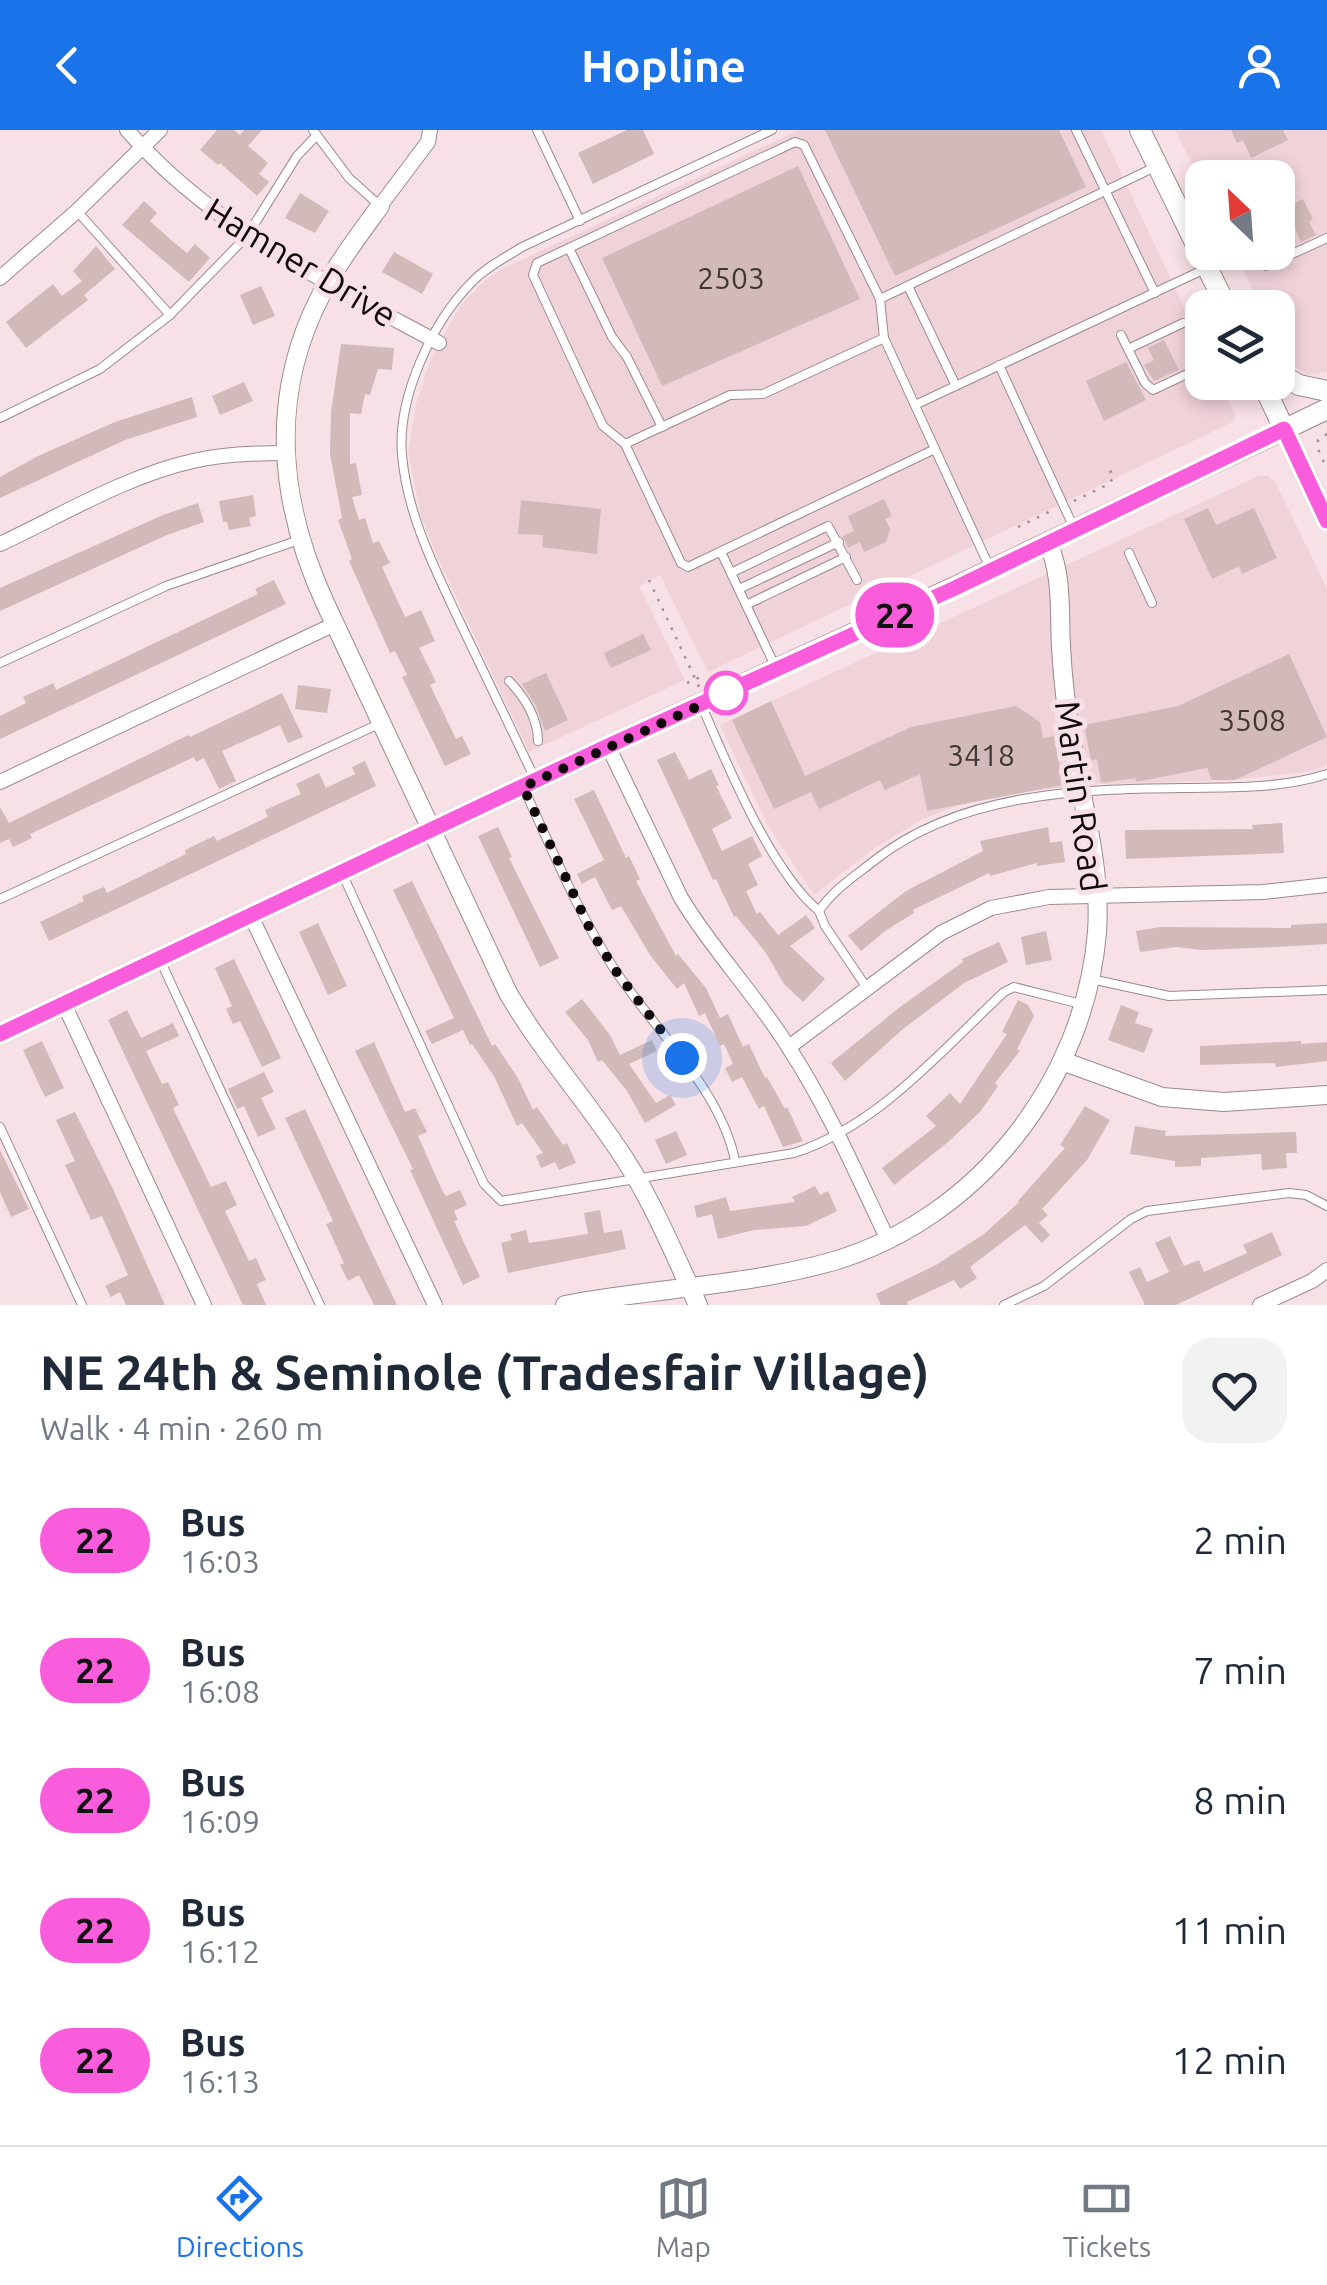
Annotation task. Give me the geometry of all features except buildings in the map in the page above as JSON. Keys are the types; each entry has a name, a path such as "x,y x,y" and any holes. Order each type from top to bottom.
{"main road":[{"path":"1140,130 1185,222"},
{"path":"1295,383 1327,391"},
{"path":"1270,400 1327,521"},
{"path":"0,1034 608,746 991,570 1327,408"}],"street":[{"name":"Hamner Drive","path":"127,130 196,198 247,236 435,341"},
{"path":"0,278 77,211 160,130"},
{"path":"430,130 428,142 328,282 307,325 288,405 288,496 299,540 334,624 525,1022 636,1176 698,1305"},
{"path":"0,544 174,466 235,454 286,453"},
{"name":"Martin Road","path":"565,1305 814,1266 888,1240 937,1210 986,1170 1029,1118 1062,1061 1084,1004 1091,979 1098,894 1065,696 1058,568 1048,543"},
{"path":"0,782 334,624"},
{"path":"608,746 696,922 761,1005 789,1048 838,1136 888,1240"},
{"path":"789,1048 941,933 992,908 1032,899 1098,894 1263,892 1327,885"},
{"path":"252,916 435,1305"},
{"path":"64,1004 204,1305"},
{"path":"1062,1061 1162,1097 1224,1102 1327,1096"},
{"path":"1260,1305 1327,1270"}],"lane":[{"path":"537,130 580,221"},
{"path":"736,1160 731,1139 706,1096 590,929 428,554 409,495 402,450 408,400 448,310 488,268 522,248 772,130"},
{"path":"1076,130 1155,293"},
{"path":"0,418 100,369 170,315 247,236 315,132 349,178 380,206"},
{"path":"935,448 688,567 682,563 624,444 603,426 533,275 537,264 795,142 804,145 880,299 884,338 915,406 935,448 991,570"},
{"path":"880,299 1158,166"},
{"path":"77,211 170,315"},
{"path":"1295,253 1327,238"},
{"path":"569,248 662,427"},
{"path":"915,406 1203,270"},
{"path":"908,286 956,386"},
{"path":"1128,349 1183,323"},
{"path":"1121,336 1153,390 1185,375"},
{"path":"624,444 730,395 763,394 884,338"},
{"path":"999,365 1075,530"},
{"path":"731,573 828,526 857,580"},
{"path":"0,663 150,593 299,540"},
{"path":"739,590 838,542"},
{"path":"721,552 777,670"},
{"path":"1129,553 1152,602"},
{"path":"746,605 846,557"},
{"path":"509,681 524,700 537,727 538,741"},
{"path":"703,703 760,829 802,897 819,911 867,988"},
{"path":"0,898 380,723"},
{"path":"819,911 830,894 925,827 961,814 1012,801 1082,793 1239,788 1327,774"},
{"path":"342,873 484,1184 501,1200 794,1153 838,1136 886,1100 1004,992 1014,987 1084,1004"},
{"path":"159,958 320,1305"},
{"path":"1091,979 1169,996 1327,990"},
{"path":"0,1127 82,1305"},
{"path":"1004,1305 1044,1286 1147,1211 1289,1194 1306,1195 1327,1206"}],"path":[{"path":"1327,434 1318,440 1327,468"},
{"path":"649,580 696,679 703,703"},
{"path":"687,683 705,675"}],"shaded area":[{"path":"799,130 1101,130 1185,310 1185,400 1228,400 1235,415 1233,422 708,672 660,575 639,586 685,680 529,752 436,554 421,516 408,451 417,401 431,358 461,305 484,281 504,268"},
{"path":"1175,130 1327,130 1327,372 1309,375 1295,367 1295,290 1253,290 1243,270 1295,270 1295,160 1190,160"},
{"path":"1259,476 1268,476 1275,482 1327,588 1327,765 1307,772 1234,780 1102,784 1030,791 962,804 921,820 876,847 814,895 767,824 720,725"}],"bus line":[{"name":"22","path":"0,1034 608,746 955,588 1284,429 1327,521"}],"route":[{"path":"682,1058 615,970 590,929 523,787 742,686 726,693"}]}
